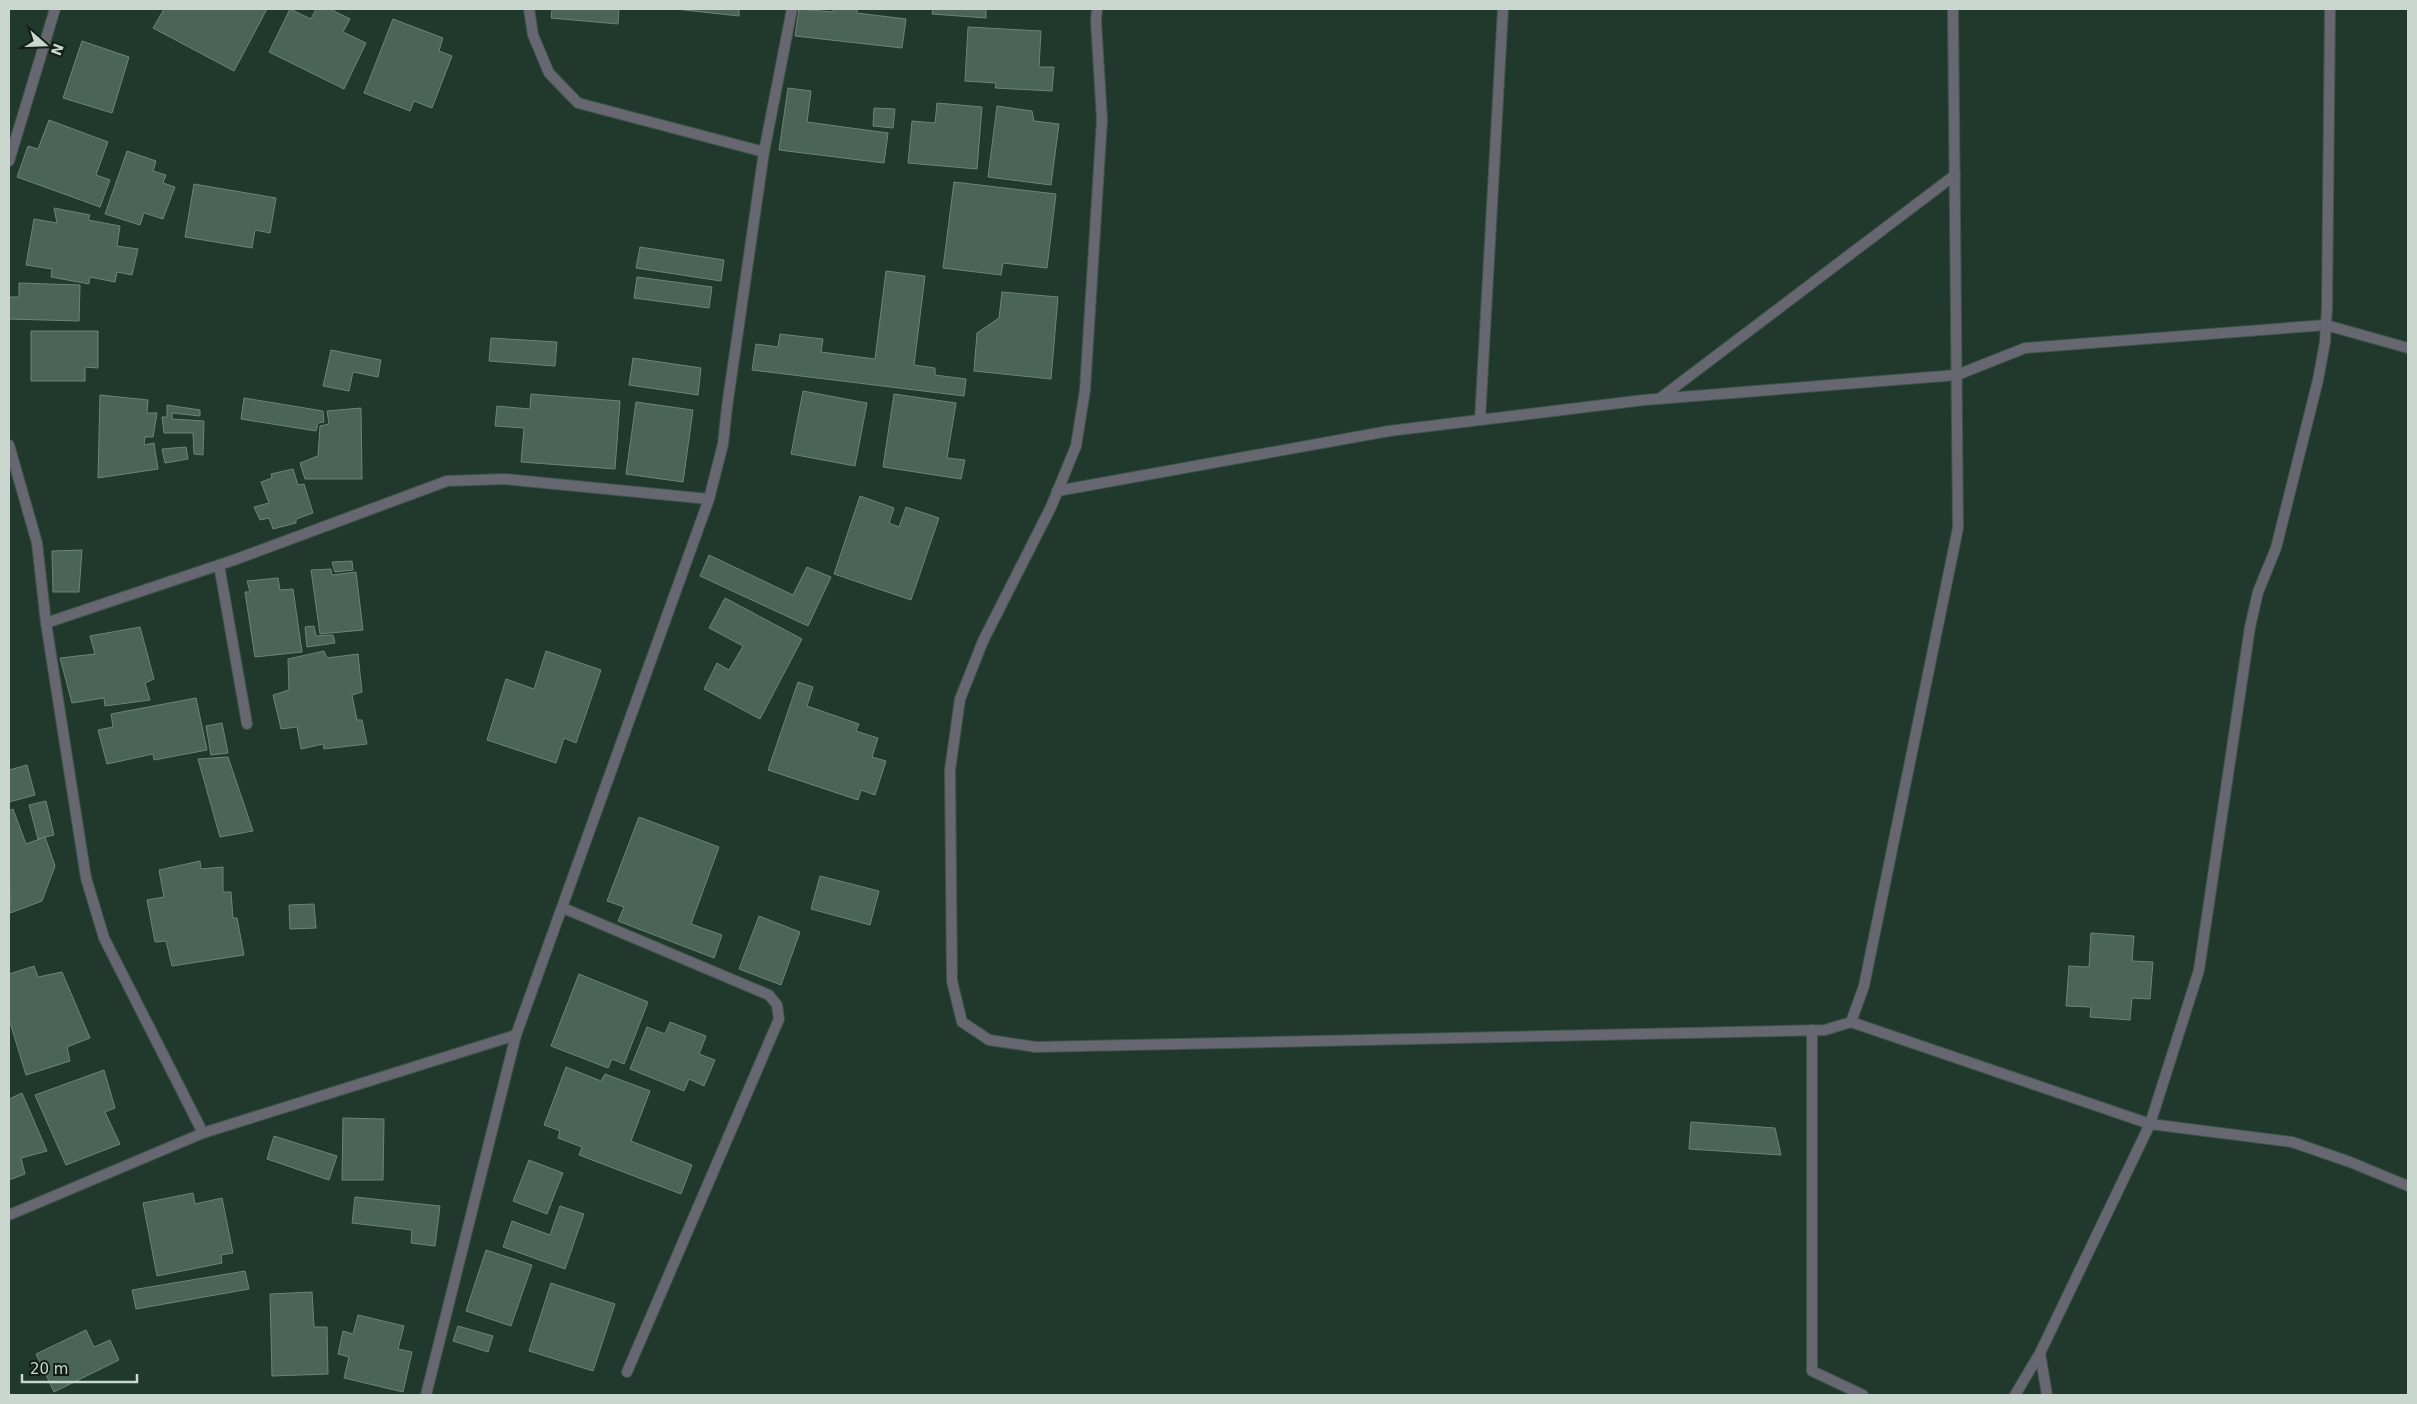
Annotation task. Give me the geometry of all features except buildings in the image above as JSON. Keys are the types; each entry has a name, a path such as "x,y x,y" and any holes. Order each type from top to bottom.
{"street":[{"path":"9,161 55,9"},
{"path":"530,9 534,35 549,73 578,103 764,152"},
{"path":"426,1395 516,1035 709,499 723,444 764,152 792,9"},
{"path":"1097,9 1102,120 1084,390 1076,446 1057,491 983,641 960,699 950,770 952,981 962,1022 989,1040 1036,1047 1825,1030 1851,1022 2150,1124 2292,1142 2350,1162 2408,1186"},
{"path":"1480,420 1503,9"},
{"path":"1851,1022 1864,986 1958,528 1953,9"},
{"path":"2015,1395 2040,1353 2150,1124 2199,970 2250,627 2258,592 2276,548 2318,380 2326,325 2330,9"},
{"path":"1658,399 1955,175"},
{"path":"1057,491 1390,431 1658,399 1957,375 2025,348 2326,325 2408,348"},
{"path":"9,446 37,543 46,623 86,878 96,914 104,938 203,1133"},
{"path":"46,623 219,565 447,481 504,480 709,499"},
{"path":"219,565 247,724"},
{"path":"563,908 769,995 776,1005 779,1019 627,1372"},
{"path":"1812,1030 1812,1371 1864,1395"},
{"path":"9,1215 203,1133 516,1035"},
{"path":"2040,1353 2046,1395"}]}
